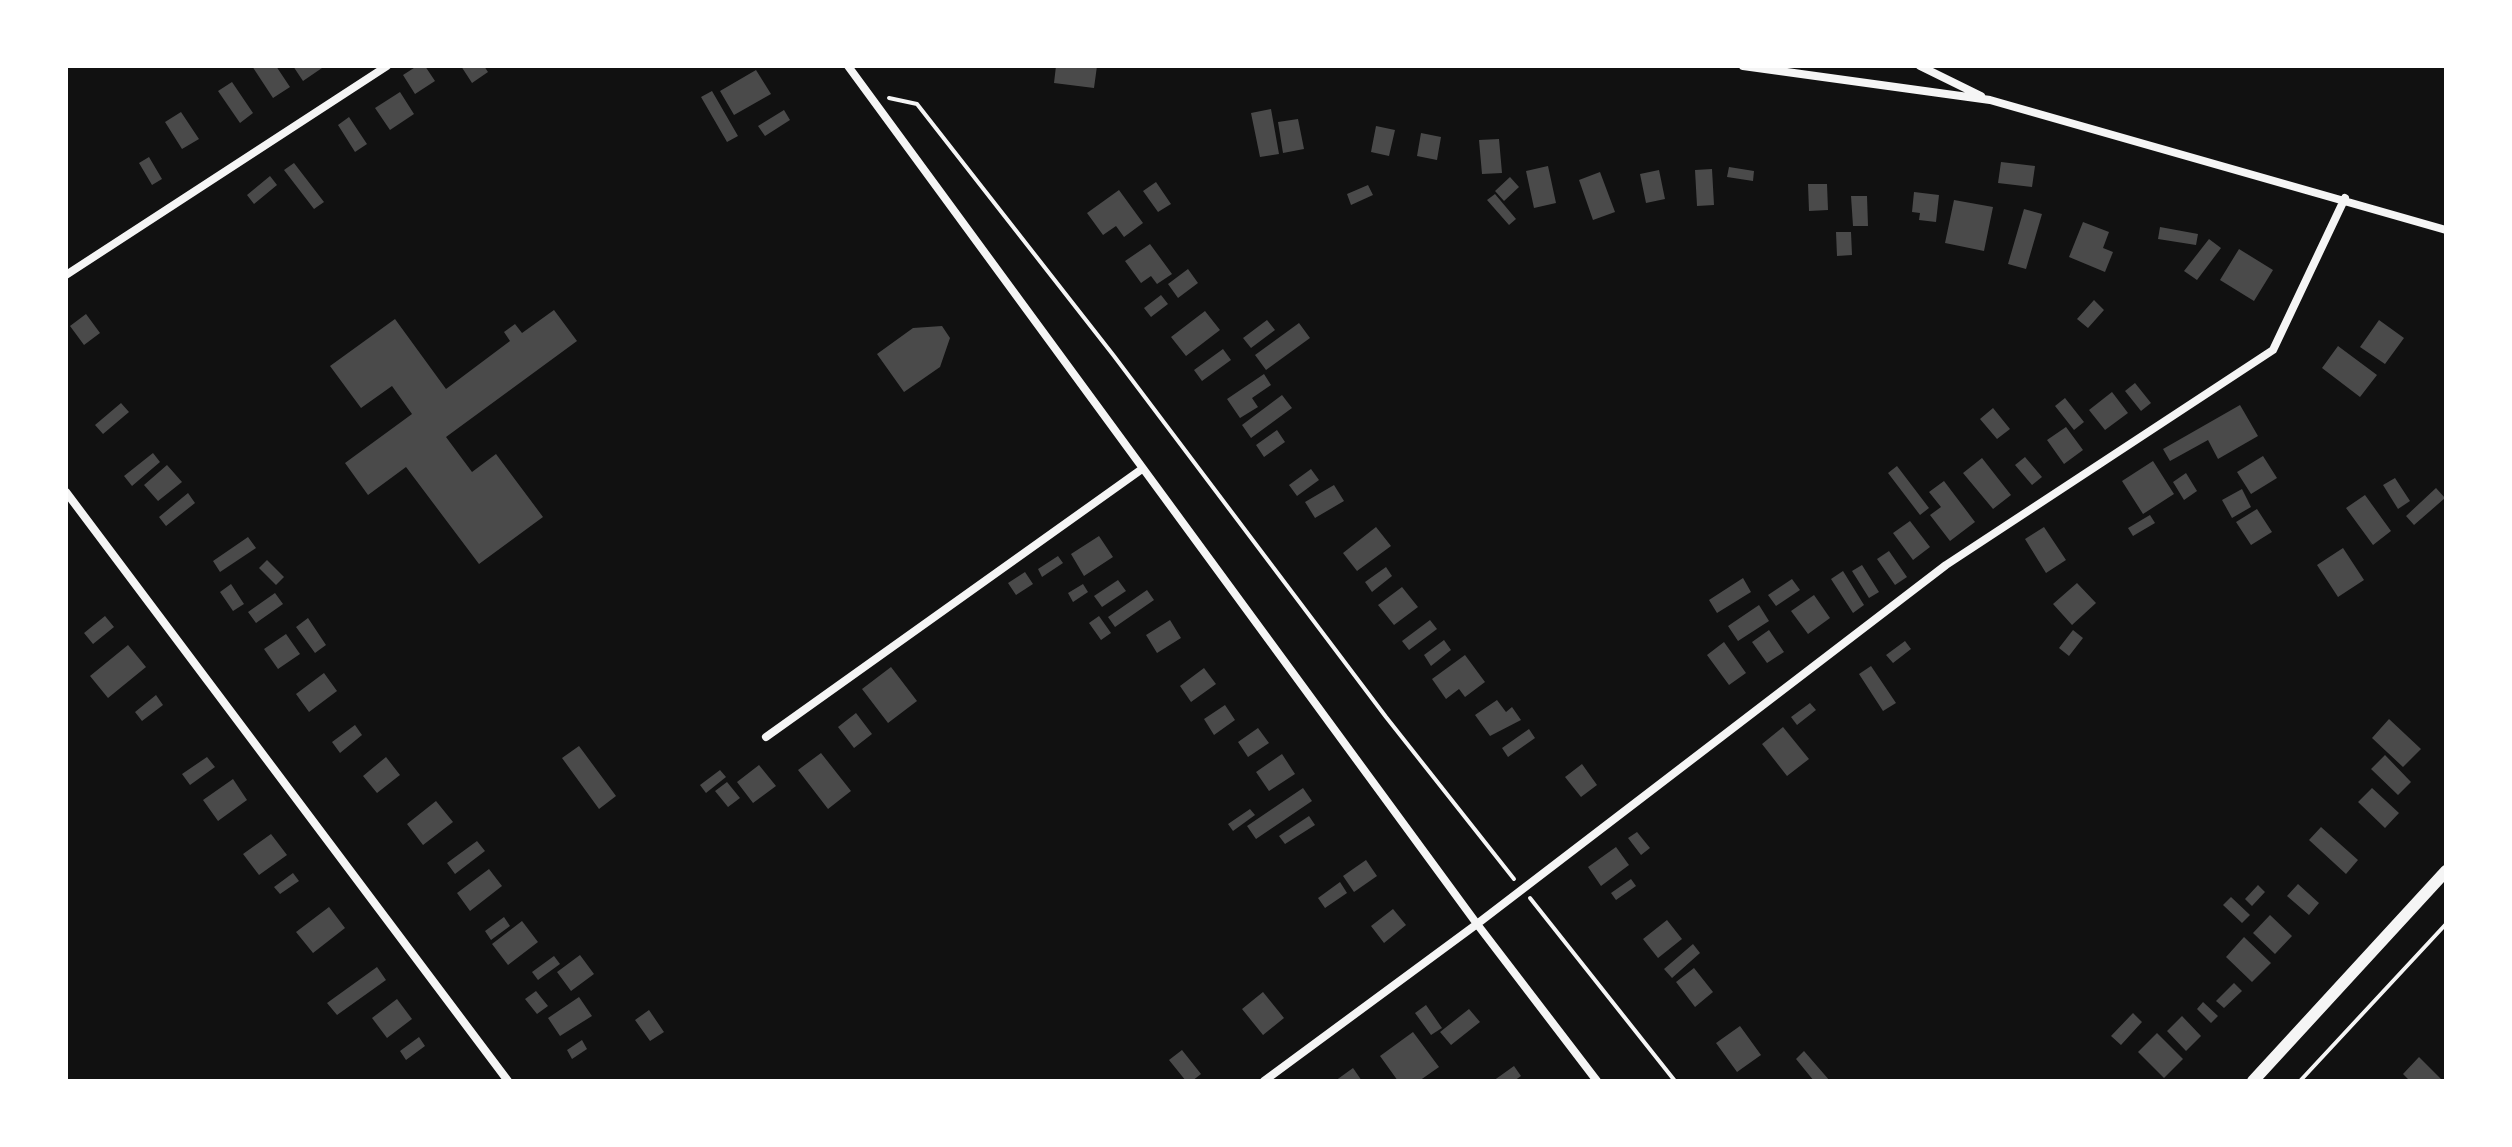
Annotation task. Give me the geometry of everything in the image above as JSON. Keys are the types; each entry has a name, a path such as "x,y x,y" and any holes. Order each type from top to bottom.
{"main road":[{"path":"2253,1081 2446,871"}],"street":[{"path":"66,275 387,66"},
{"path":"848,66 1477,924 1597,1081"},
{"path":"1743,66 1990,100 2345,198 2446,230"},
{"path":"1920,66 1990,100"},
{"path":"1264,1081 1477,924 1946,565 2273,350 2345,198"},
{"path":"766,737 1142,469"},
{"path":"66,492 508,1081"}],"path":[{"path":"868,93 917,104 1114,356 1386,717 1675,1081"},
{"path":"2300,1081 2446,924"}],"building":[{"path":"252,66 276,66 290,87 273,98"},
{"path":"293,66 321,66 322,68 303,81"},
{"path":"417,66 425,66 435,81 415,94 403,75"},
{"path":"461,66 484,66 488,72 472,83"},
{"path":"1056,66 1097,66 1094,88 1054,83"},
{"path":"756,70 771,94 734,115 720,91"},
{"path":"232,82 253,113 240,123 218,91"},
{"path":"712,91 738,136 727,142 701,97"},
{"path":"400,92 414,114 390,130 375,108"},
{"path":"1271,109 1279,154 1260,157 1251,113"},
{"path":"784,110 790,120 765,136 758,126"},
{"path":"181,112 199,139 182,149 165,122"},
{"path":"349,117 367,144 355,152 338,125"},
{"path":"1298,119 1304,149 1283,153 1278,122"},
{"path":"1376,126 1395,130 1389,156 1371,152"},
{"path":"1421,133 1441,137 1437,160 1417,156"},
{"path":"1499,139 1502,173 1482,174 1479,140"},
{"path":"149,157 162,179 152,185 139,163"},
{"path":"2001,162 2035,166 2032,187 1998,183"},
{"path":"294,163 324,202 314,209 284,170"},
{"path":"1548,166 1556,203 1534,208 1526,171"},
{"path":"1729,167 1754,171 1753,181 1727,177"},
{"path":"1712,169 1714,205 1697,206 1695,170"},
{"path":"1659,170 1665,199 1646,203 1640,174"},
{"path":"1600,172 1615,212 1593,220 1579,180"},
{"path":"270,176 277,185 254,204 247,195"},
{"path":"1510,177 1519,187 1504,201 1495,191"},
{"path":"1156,182 1171,204 1158,212 1143,191"},
{"path":"1808,184 1827,184 1828,210 1809,211"},
{"path":"1368,185 1373,195 1351,205 1347,194"},
{"path":"1119,190 1143,223 1124,237 1116,226 1103,235 1087,213"},
{"path":"1914,192 1939,195 1936,222 1919,220 1920,213 1912,212"},
{"path":"1495,194 1516,219 1509,225 1487,200"},
{"path":"1851,196 1867,196 1868,226 1853,226"},
{"path":"1954,200 1993,207 1984,251 1945,243"},
{"path":"2024,209 2042,214 2026,269 2008,264"},
{"path":"2083,222 2109,232 2103,248 2113,252 2105,272 2069,257"},
{"path":"2160,227 2198,234 2196,245 2158,239"},
{"path":"1836,232 1851,232 1852,255 1837,256"},
{"path":"2209,239 2221,248 2197,280 2184,271"},
{"path":"1150,244 1172,274 1157,284 1151,276 1141,283 1125,261"},
{"path":"2239,249 2273,270 2254,301 2220,280"},
{"path":"1188,269 1198,283 1178,298 1168,284"},
{"path":"1161,295 1168,304 1151,317 1144,308"},
{"path":"2094,300 2104,310 2088,328 2077,319"},
{"path":"554,310 577,341 446,437 472,472 496,454 543,517 479,564 406,467 368,495 345,463 412,414 392,386 361,408 330,366 395,319 446,389 510,341 504,332 515,324 522,333"},
{"path":"1205,311 1220,330 1186,356 1171,337"},
{"path":"86,314 100,333 84,345 70,326"},
{"path":"1267,320 1275,330 1251,348 1243,338"},
{"path":"2379,320 2404,338 2385,364 2360,347"},
{"path":"1299,323 1310,338 1266,370 1255,355"},
{"path":"942,326 950,338 940,367 904,392 877,354 913,328"},
{"path":"2338,346 2377,375 2360,397 2322,368"},
{"path":"1223,349 1231,360 1202,381 1194,370"},
{"path":"1264,374 1271,385 1252,398 1258,407 1240,418 1227,399"},
{"path":"2135,383 2151,403 2141,411 2125,391"},
{"path":"2112,392 2128,413 2105,430 2089,410"},
{"path":"1282,395 1292,408 1251,438 1242,425"},
{"path":"2065,398 2084,422 2074,430 2055,406"},
{"path":"121,403 129,412 103,434 95,425"},
{"path":"2240,405 2258,436 2218,459 2208,440 2170,461 2163,449"},
{"path":"1993,408 2010,429 1997,439 1980,419"},
{"path":"2066,427 2083,450 2064,464 2047,440"},
{"path":"1277,430 1285,442 1264,457 1256,445"},
{"path":"153,453 160,462 132,486 124,476"},
{"path":"2263,456 2277,478 2251,494 2237,472"},
{"path":"2025,457 2042,477 2032,485 2015,465"},
{"path":"1982,458 2011,495 1993,509 1963,473"},
{"path":"2153,461 2174,494 2143,514 2122,481"},
{"path":"167,465 182,482 158,501 144,485"},
{"path":"1897,466 1929,508 1920,515 1888,473"},
{"path":"1311,469 1319,480 1297,496 1289,485"},
{"path":"2186,473 2197,491 2184,500 2173,482"},
{"path":"2395,478 2410,501 2398,509 2383,485"},
{"path":"1944,481 1975,522 1950,541 1930,515 1941,507 1929,492"},
{"path":"1334,485 1344,501 1315,518 1305,502"},
{"path":"2436,488 2445,498 2414,525 2406,516"},
{"path":"2242,489 2251,507 2232,518 2222,500"},
{"path":"188,493 195,503 166,526 159,517"},
{"path":"2365,495 2391,531 2373,545 2346,508"},
{"path":"2257,509 2272,532 2251,545 2236,522"},
{"path":"2150,515 2155,523 2133,536 2128,528"},
{"path":"1910,521 1930,547 1913,560 1893,533"},
{"path":"1376,527 1391,546 1357,571 1343,553"},
{"path":"2044,527 2066,560 2046,573 2025,539"},
{"path":"1099,536 1113,557 1084,576 1071,554"},
{"path":"248,537 256,548 220,572 213,561"},
{"path":"2343,548 2364,580 2338,597 2317,565"},
{"path":"1889,551 1907,577 1895,585 1877,559"},
{"path":"1058,556 1063,563 1042,577 1038,569"},
{"path":"267,560 284,577 276,585 259,568"},
{"path":"1862,565 1879,592 1869,598 1852,571"},
{"path":"1386,567 1392,576 1372,592 1365,582"},
{"path":"1843,571 1864,605 1853,613 1831,579"},
{"path":"1025,572 1033,584 1016,595 1008,583"},
{"path":"1743,578 1751,592 1717,613 1709,600"},
{"path":"1792,579 1800,590 1776,606 1768,595"},
{"path":"1118,580 1126,591 1102,607 1094,596"},
{"path":"2077,583 2096,603 2072,625 2053,604"},
{"path":"231,584 244,604 233,611 220,592"},
{"path":"1083,584 1088,592 1073,602 1068,593"},
{"path":"1402,587 1418,607 1394,625 1378,605"},
{"path":"1147,590 1154,600 1115,627 1108,617"},
{"path":"275,593 283,604 256,623 248,612"},
{"path":"1814,595 1830,618 1808,634 1791,611"},
{"path":"1759,605 1769,621 1738,641 1728,626"},
{"path":"105,616 114,627 93,644 84,633"},
{"path":"1099,616 1111,633 1101,640 1089,623"},
{"path":"308,618 326,645 315,653 296,627"},
{"path":"1170,620 1181,638 1157,653 1146,635"},
{"path":"1430,620 1437,629 1409,650 1402,641"},
{"path":"1769,630 1784,652 1767,663 1752,642"},
{"path":"2073,630 2083,638 2069,656 2059,648"},
{"path":"286,634 300,654 278,669 264,649"},
{"path":"1444,640 1451,650 1431,666 1424,655"},
{"path":"1905,641 1911,649 1893,663 1886,655"},
{"path":"1724,642 1746,673 1729,685 1707,655"},
{"path":"128,645 146,667 108,698 90,676"},
{"path":"1465,655 1485,682 1465,697 1459,689 1446,699 1432,679"},
{"path":"1871,666 1896,703 1883,711 1859,674"},
{"path":"891,667 917,701 888,723 862,689"},
{"path":"1204,668 1216,684 1191,702 1180,686"},
{"path":"324,673 337,691 309,712 296,694"},
{"path":"156,695 163,705 142,721 135,712"},
{"path":"1497,700 1506,712 1512,707 1521,720 1490,736 1475,715"},
{"path":"1810,703 1816,710 1797,725 1791,717"},
{"path":"1225,705 1235,720 1214,735 1204,719"},
{"path":"856,713 872,734 854,748 838,727"},
{"path":"2389,719 2421,749 2403,767 2372,738"},
{"path":"355,725 362,735 340,753 332,742"},
{"path":"1783,727 1809,759 1787,776 1762,744"},
{"path":"1258,728 1269,743 1248,757 1238,742"},
{"path":"1529,729 1535,738 1508,757 1502,748"},
{"path":"579,746 616,796 599,809 562,758"},
{"path":"821,753 851,791 828,809 798,770"},
{"path":"1282,754 1295,774 1269,791 1256,772"},
{"path":"2385,755 2411,782 2398,795 2371,769"},
{"path":"207,757 215,767 190,785 182,774"},
{"path":"386,757 400,775 377,793 363,776"},
{"path":"1582,764 1597,785 1581,797 1565,777"},
{"path":"759,765 776,786 753,803 737,782"},
{"path":"720,770 726,777 706,793 700,785"},
{"path":"233,779 247,800 218,821 203,800"},
{"path":"727,782 740,798 728,807 715,791"},
{"path":"1303,788 1312,801 1256,839 1247,826"},
{"path":"2372,788 2399,813 2385,828 2358,802"},
{"path":"436,801 453,822 423,845 407,824"},
{"path":"1250,809 1255,815 1233,831 1228,824"},
{"path":"1309,816 1315,825 1285,844 1279,836"},
{"path":"2321,827 2358,860 2346,874 2309,840"},
{"path":"1637,832 1650,848 1641,855 1628,838"},
{"path":"271,834 287,855 259,875 243,854"},
{"path":"477,841 485,851 455,874 447,863"},
{"path":"1616,847 1629,865 1601,886 1588,867"},
{"path":"1366,860 1377,876 1354,892 1343,876"},
{"path":"489,869 502,886 470,911 457,893"},
{"path":"293,873 299,881 280,894 274,887"},
{"path":"1631,879 1636,886 1616,900 1611,893"},
{"path":"1340,882 1347,893 1325,908 1318,898"},
{"path":"2298,884 2319,903 2309,915 2287,896"},
{"path":"2258,885 2265,892 2252,906 2245,899"},
{"path":"2231,897 2250,915 2242,923 2223,905"},
{"path":"329,907 345,928 313,953 296,932"},
{"path":"1393,909 1406,925 1384,943 1371,926"},
{"path":"2270,915 2292,936 2275,954 2253,933"},
{"path":"504,917 510,926 491,940 485,931"},
{"path":"1667,920 1682,939 1658,958 1643,939"},
{"path":"522,921 538,942 508,965 492,944"},
{"path":"2244,937 2271,963 2252,982 2226,957"},
{"path":"1693,944 1700,953 1672,978 1664,969"},
{"path":"580,955 594,974 571,991 557,972"},
{"path":"554,956 560,964 538,980 532,972"},
{"path":"377,967 386,980 337,1015 327,1003"},
{"path":"1694,968 1713,992 1695,1007 1676,982"},
{"path":"2234,983 2242,991 2224,1008 2216,1001"},
{"path":"536,991 548,1006 537,1014 525,999"},
{"path":"1263,992 1284,1018 1263,1035 1242,1009"},
{"path":"579,997 592,1016 560,1036 548,1018"},
{"path":"397,999 412,1019 387,1038 372,1018"},
{"path":"2203,1002 2218,1016 2211,1023 2197,1009"},
{"path":"1426,1005 1442,1028 1431,1035 1415,1013"},
{"path":"1469,1009 1480,1022 1451,1045 1440,1032"},
{"path":"649,1010 664,1032 650,1041 635,1020"},
{"path":"2133,1013 2142,1022 2121,1045 2111,1036"},
{"path":"2182,1016 2201,1036 2186,1051 2167,1031"},
{"path":"1740,1026 1761,1055 1737,1072 1716,1043"},
{"path":"1413,1032 1439,1067 1419,1081 1398,1081 1380,1056"},
{"path":"2157,1033 2183,1059 2164,1078 2138,1052"},
{"path":"419,1037 425,1046 406,1060 400,1051"},
{"path":"582,1040 587,1049 572,1059 567,1050"},
{"path":"1182,1050 1201,1074 1192,1081 1186,1081 1169,1060"},
{"path":"1804,1051 1830,1081 1814,1081 1796,1059"},
{"path":"2419,1057 2443,1081 2410,1081 2403,1074"},
{"path":"1514,1066 1521,1076 1514,1081 1493,1081"},
{"path":"1353,1068 1362,1081 1335,1081"}]}
